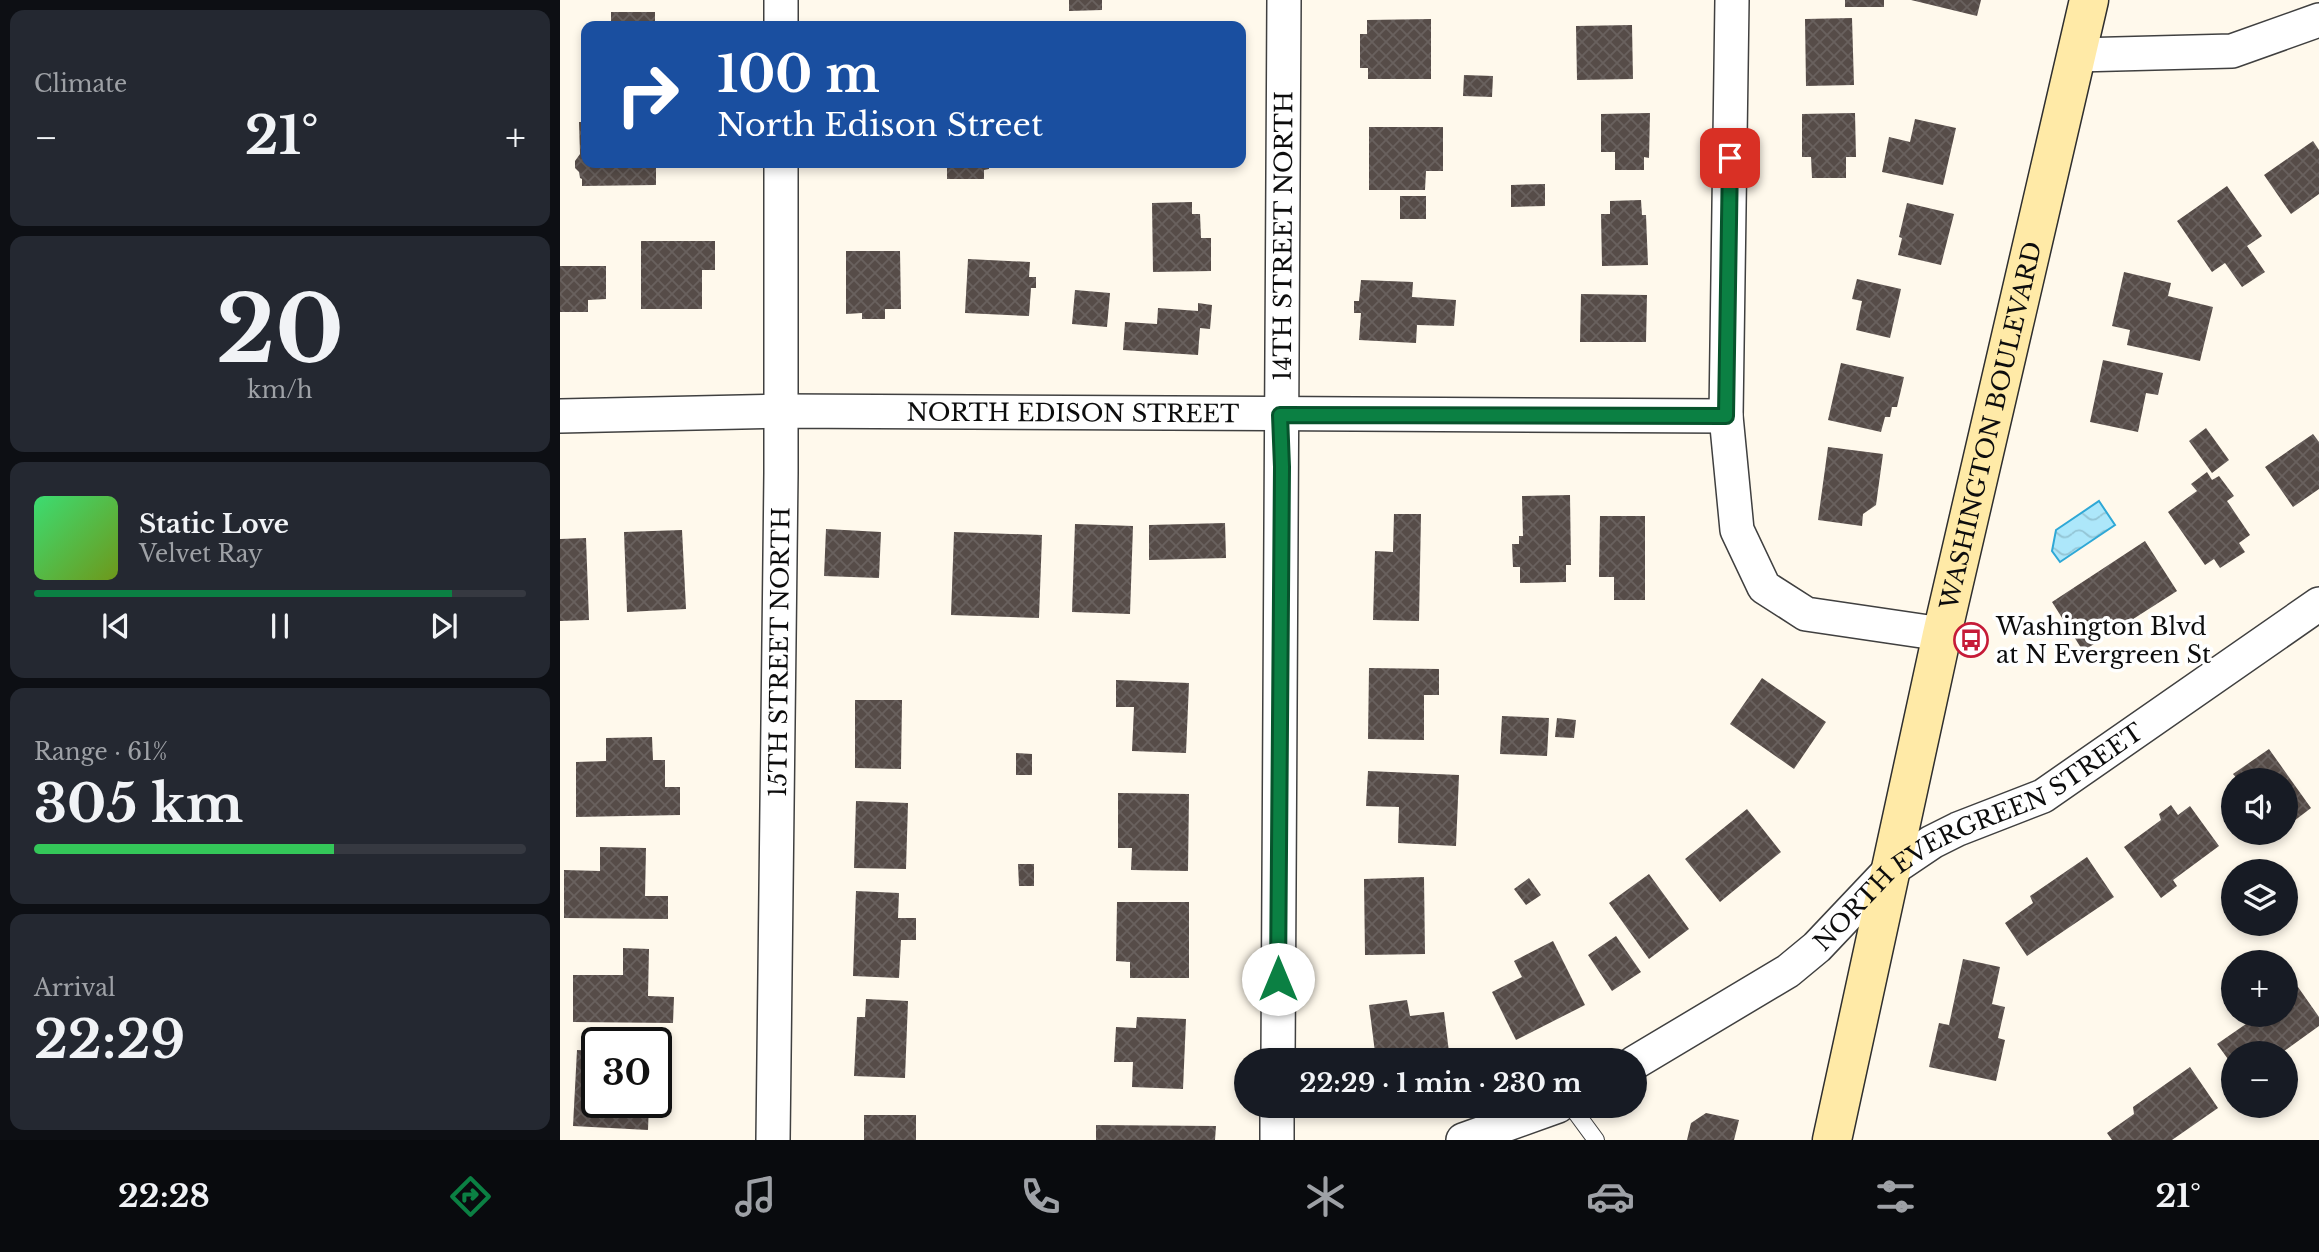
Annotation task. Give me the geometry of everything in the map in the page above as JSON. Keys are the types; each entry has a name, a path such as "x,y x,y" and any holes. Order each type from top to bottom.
{"main road":[{"name":"WASHINGTON BOULEVARD","path":"1832,1140 1942,635 2089,0"}],"street":[{"path":"781,0 781,21"},
{"name":"14TH STREET NORTH","path":"1278,1048 1284,0"},
{"path":"1732,0 1726,416 1737,530 1764,587 1806,614 1942,635"},
{"path":"2077,55 2232,51 2319,20"},
{"name":"15TH STREET NORTH","path":"773,1140 782,411 781,168"},
{"name":"NORTH EDISON STREET","path":"560,416 782,411 1726,416"},
{"name":"NORTH EVERGREEN STREET","path":"1647,1055 1788,971 1817,947 1889,871 1931,842 2043,796 2319,604"},
{"path":"1277,1118 1277,1140"},
{"path":"1463,1140 1524,1118"}],"lane":[{"path":"1580,1118 1596,1140"}],"water":[{"path":"2099,501 2115,525 2060,562 2052,551 2056,530"}],"building":[{"path":"1069,0 1102,0 1102,10 1069,11"},
{"path":"1845,0 1884,0 1884,7 1845,7"},
{"path":"1911,0 1981,0 1977,16"},
{"path":"611,12 655,12 655,21 611,21"},
{"path":"1852,18 1854,85 1806,86 1805,19"},
{"path":"1431,19 1431,79 1368,79 1368,68 1360,68 1360,34 1367,34 1367,20"},
{"path":"1632,25 1633,79 1577,80 1576,26"},
{"path":"1464,75 1493,76 1492,97 1463,96"},
{"path":"1650,113 1649,158 1644,157 1644,170 1615,170 1615,152 1601,152 1601,114"},
{"path":"1855,113 1856,157 1846,157 1846,178 1812,178 1811,157 1802,157 1802,114"},
{"path":"1915,119 1956,128 1943,185 1882,172 1889,137 1910,142"},
{"path":"581,122 581,168 656,168 656,185 582,186 582,179 575,168 575,161 580,154"},
{"path":"1369,127 1443,127 1443,171 1426,171 1425,190 1369,190"},
{"path":"2313,141 2319,150 2319,194 2291,214 2264,175"},
{"path":"947,168 989,168 984,170 984,179 947,179"},
{"path":"1545,184 1545,206 1511,207 1511,185"},
{"path":"2227,186 2262,236 2247,246 2265,272 2242,287 2225,263 2212,272 2177,221"},
{"path":"1400,196 1426,196 1426,219 1400,219"},
{"path":"1641,200 1642,215 1646,215 1648,265 1602,266 1601,214 1610,214 1610,201"},
{"path":"1192,202 1192,214 1200,214 1201,238 1211,238 1211,271 1153,272 1152,203"},
{"path":"1907,203 1954,214 1941,265 1898,255"},
{"path":"641,241 715,241 715,270 702,270 702,309 641,309"},
{"path":"846,251 900,251 901,309 885,309 885,319 862,319 862,313 846,314"},
{"path":"968,259 1030,262 1029,277 1036,277 1036,288 1031,288 1029,316 965,313"},
{"path":"560,266 606,266 606,299 588,300 588,312 560,312"},
{"path":"2124,272 2171,283 2168,296 2213,307 2200,361 2127,345 2130,330 2112,326"},
{"path":"1857,279 1901,289 1890,338 1856,330 1862,301 1852,299"},
{"path":"1361,280 1413,282 1412,297 1456,300 1454,326 1417,325 1416,343 1359,340 1361,313 1354,313 1354,301 1359,301"},
{"path":"1075,290 1110,293 1107,327 1072,324"},
{"path":"1581,294 1647,295 1646,342 1580,342"},
{"path":"1198,303 1212,305 1210,329 1200,328 1198,355 1123,350 1125,322 1157,324 1158,308 1198,311"},
{"path":"2103,360 2163,373 2158,395 2146,393 2138,432 2090,422"},
{"path":"1841,363 1904,377 1897,407 1892,407 1890,417 1885,417 1881,432 1828,420"},
{"path":"2206,428 2229,460 2212,473 2189,441"},
{"path":"2313,434 2319,442 2319,489 2293,507 2265,467"},
{"path":"1828,447 1883,454 1876,505 1863,514 1862,526 1818,520"},
{"path":"2207,472 2212,480 2219,476 2234,496 2227,501 2250,535 2239,543 2245,552 2220,568 2214,559 2205,565 2168,512 2197,491 2191,484"},
{"path":"1570,495 1571,565 1566,565 1566,582 1520,583 1520,567 1513,567 1512,544 1519,544 1519,536 1523,536 1522,496"},
{"path":"1394,514 1421,514 1419,621 1373,620 1375,551 1393,552"},
{"path":"1600,516 1645,516 1645,600 1614,600 1614,577 1599,577"},
{"path":"1225,523 1226,558 1149,560 1149,525"},
{"path":"1075,524 1133,526 1130,614 1072,612"},
{"path":"826,529 881,532 879,578 824,576"},
{"path":"682,530 686,609 627,612 624,532"},
{"path":"954,532 1042,535 1039,618 951,615"},
{"path":"586,538 589,620 560,621 560,539"},
{"path":"2145,541 2177,591 2083,651 2052,602"},
{"path":"1369,668 1439,669 1439,695 1424,695 1424,740 1368,739"},
{"path":"1762,678 1826,722 1794,769 1730,724"},
{"path":"1116,680 1189,683 1186,753 1132,751 1134,707 1116,707"},
{"path":"855,700 902,700 901,769 855,768"},
{"path":"1502,716 1549,718 1547,756 1500,754"},
{"path":"1557,718 1576,720 1574,738 1555,737"},
{"path":"652,737 653,760 665,760 665,787 680,787 680,815 576,817 576,762 606,761 606,738"},
{"path":"2269,749 2283,768 2242,768"},
{"path":"1016,753 1032,754 1032,775 1016,775"},
{"path":"1368,771 1459,775 1456,846 1398,843 1399,807 1366,806"},
{"path":"2298,790 2311,808 2298,818"},
{"path":"1118,793 1189,794 1188,871 1131,870 1132,848 1118,848"},
{"path":"856,801 908,803 906,869 854,868"},
{"path":"2171,805 2178,815 2190,806 2219,846 2173,880 2177,886 2161,898 2124,847 2161,820 2159,814"},
{"path":"1747,809 1781,852 1720,902 1685,859"},
{"path":"600,847 646,848 645,896 668,896 668,919 564,918 564,870 600,871"},
{"path":"2087,857 2114,897 2027,956 2005,923 2033,903 2030,896"},
{"path":"1018,864 1034,864 1034,886 1019,886"},
{"path":"1649,874 1689,929 1649,959 1609,903"},
{"path":"1424,877 1425,954 1365,955 1364,879"},
{"path":"1529,878 1541,895 1526,905 1514,889"},
{"path":"856,891 899,893 898,918 916,918 916,940 901,940 899,978 853,976"},
{"path":"1117,902 1189,902 1189,978 1130,978 1130,962 1116,961"},
{"path":"1616,936 1641,972 1612,991 1588,955"},
{"path":"1553,941 1585,1005 1516,1040 1492,992 1522,977 1514,961"},
{"path":"623,948 649,949 648,996 674,997 673,1023 573,1022 573,975 623,975"},
{"path":"1963,959 2000,967 1992,1004 2005,1007 1998,1038 2005,1040 1996,1081 1929,1067 1939,1023 1949,1025"},
{"path":"2298,987 2319,1017 2319,1026 2298,1041 2221,1041 2242,1027 2298,1027"},
{"path":"866,999 908,1001 905,1078 854,1076 857,1017 865,1017"},
{"path":"1407,1000 1410,1016 1444,1012 1448,1048 1374,1048 1369,1005"},
{"path":"1137,1017 1186,1019 1183,1089 1132,1087 1133,1062 1114,1062 1116,1027 1136,1028"},
{"path":"577,1050 581,1050 581,1118 648,1118 648,1130 573,1126"},
{"path":"2190,1067 2218,1108 2172,1140 2112,1140 2107,1133 2134,1114 2133,1107"},
{"path":"1706,1113 1739,1120 1734,1140 1687,1140 1691,1123"},
{"path":"864,1115 916,1115 916,1140 864,1140"},
{"path":"1096,1125 1216,1126 1215,1140 1096,1140"}],"place":[{"name":"Washington Blvd at N Evergreen St","path":"1971,640"}],"route":[{"path":"1278,979 1282,467 1280,415 1726,416 1730,158"}]}
